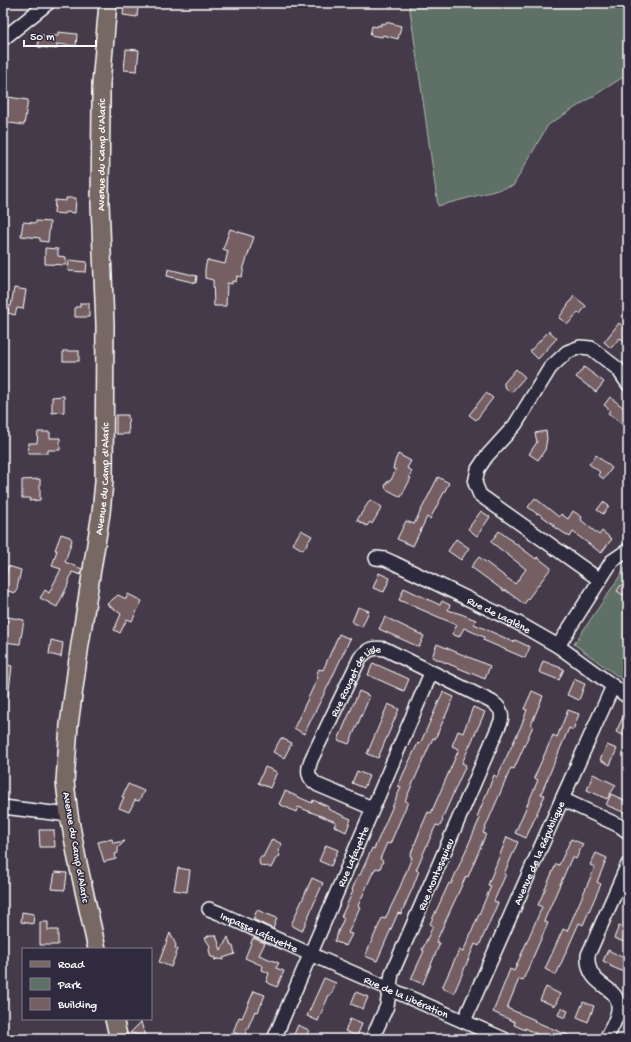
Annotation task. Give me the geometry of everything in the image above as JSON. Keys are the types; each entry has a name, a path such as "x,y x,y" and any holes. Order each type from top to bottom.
{"main road":[{"name":"Avenue du Camp d'Alaric","path":"98,948 77,859 65,782 69,725 80,644 101,513 104,482 105,324 100,203 101,84 108,3"},
{"path":"114,1020 119,1039"}],"street":[{"path":"3,39 48,3"},
{"path":"600,580 480,495 475,483 478,468 486,456 515,425 550,368 566,352 580,347 591,348 618,369 628,384"},
{"path":"558,646 612,561 628,550"},
{"name":"Rue de Laglène","path":"376,558 385,559 394,563 518,623 558,646 628,696"},
{"name":"Rue Rouget de Lisle","path":"372,808 318,785 312,781 309,775 308,767 360,658 366,651 372,648 385,649 492,702 501,711"},
{"name":"Rue Lafayette","path":"274,1039 431,673"},
{"name":"Avenue de la République","path":"464,1021 614,686"},
{"name":"Rue Montesquieu","path":"372,1039 387,1006 392,973 501,721 501,711"},
{"path":"562,800 620,826 628,832"},
{"path":"3,807 69,815"},
{"path":"606,1039 618,1009 616,998 612,990 594,978 588,964 588,955 628,864"},
{"name":"Impasse Lafayette","path":"209,909 310,954"},
{"name":"Rue de la Libération","path":"310,954 464,1021 485,1035 504,1039"}],"green space":[{"path":"409,3 628,3 628,74 548,125 513,186 438,206"},
{"path":"628,564 628,684 574,644"}],"building":[{"path":"124,5 138,7 137,17 123,15"},
{"path":"386,22 401,26 398,39 383,35 382,37 370,35 372,26 381,26 381,23 385,24"},
{"path":"58,32 77,34 76,46 57,44 57,49 38,47 39,35 58,36"},
{"path":"126,49 139,50 137,71 124,70"},
{"path":"8,97 28,100 24,125 3,122 4,105 6,105"},
{"path":"66,198 76,198 75,213 54,213 55,200 66,201"},
{"path":"36,221 50,222 48,242 40,241 40,238 21,236 23,222 36,223"},
{"path":"230,229 254,237 242,277 237,276 236,282 232,281 232,284 227,283 226,306 214,306 213,280 205,278 205,269 207,260 225,264 228,251 223,249"},
{"path":"45,248 58,249 58,256 66,257 66,265 45,264"},
{"path":"69,260 87,262 86,272 68,271"},
{"path":"168,269 197,276 196,283 167,276"},
{"path":"14,288 26,290 23,309 17,308 15,315 8,313 9,306 11,306"},
{"path":"574,296 586,306 580,314 578,312 568,324 559,318"},
{"path":"80,303 89,303 89,317 75,317 75,307 80,307"},
{"path":"619,323 628,331 628,345 620,338 611,348 604,342"},
{"path":"549,331 557,338 538,359 530,351"},
{"path":"63,351 79,351 79,361 63,361"},
{"path":"584,367 604,382 596,392 576,377"},
{"path":"516,369 525,377 511,393 504,386 504,383"},
{"path":"486,393 493,398 476,420 469,415"},
{"path":"64,396 64,412 52,413 52,397"},
{"path":"610,397 628,411 628,429 608,413 610,410 604,405"},
{"path":"116,415 128,415 129,434 116,434"},
{"path":"546,431 547,439 545,450 538,460 529,454 537,442 535,433"},
{"path":"38,432 50,432 50,438 60,438 60,450 48,450 48,453 28,453 29,443 37,443"},
{"path":"398,454 411,461 407,468 412,471 409,477 411,478 401,497 386,489 385,486 387,482 391,480 396,470 393,469"},
{"path":"596,455 612,468 604,479 598,475 600,472 589,464"},
{"path":"438,477 449,483 430,519 427,517 413,546 397,539 406,521 414,524"},
{"path":"40,479 40,500 29,501 30,498 22,498 22,480"},
{"path":"535,498 559,517 561,514 568,519 573,511 582,517 581,520 599,535 602,531 612,539 601,553 573,532 570,537 528,507"},
{"path":"370,500 382,507 372,524 370,522 367,526 357,520"},
{"path":"603,502 609,506 603,514 597,510"},
{"path":"481,511 490,517 477,536 468,529"},
{"path":"301,530 312,536 303,550 293,544"},
{"path":"499,531 536,559 537,557 551,568 524,604 471,567 479,557 515,584 526,569 491,542"},
{"path":"61,534 70,537 72,540 65,562 82,569 81,575 72,572 67,587 57,607 40,598 45,590 49,593 61,569 52,566 57,550 55,550"},
{"path":"456,539 469,548 461,560 448,551"},
{"path":"8,566 21,570 16,593 3,590"},
{"path":"379,573 390,578 384,592 373,588"},
{"path":"621,585 628,586 623,595 617,591"},
{"path":"404,588 440,605 442,601 450,605 448,610 476,620 474,624 514,642 515,640 530,647 525,658 483,640 484,637 464,628 459,637 452,634 457,625 399,600"},
{"path":"128,594 142,601 132,621 127,619 120,633 114,630 121,614 107,604 118,595 126,599"},
{"path":"358,607 369,611 362,627 352,622"},
{"path":"8,617 24,620 20,644 4,642"},
{"path":"385,617 424,636 419,647 379,629"},
{"path":"339,634 350,639 304,734 294,728 318,677 316,676 319,669 323,670"},
{"path":"51,640 63,643 61,657 49,654"},
{"path":"437,644 490,666 485,679 432,657"},
{"path":"543,661 564,669 559,680 539,672"},
{"path":"373,663 409,679 404,691 368,675"},
{"path":"3,664 12,666 8,698 3,698"},
{"path":"574,679 585,684 579,700 567,695"},
{"path":"359,691 370,696 349,744 338,740"},
{"path":"532,691 543,696 531,725 533,726 514,769 511,768 483,833 486,834 468,877 466,876 436,942 440,943 423,984 411,979 424,951 422,950 433,926 430,924 449,883 451,884 480,818 477,817 494,775 497,777 521,726 527,710 524,709"},
{"path":"443,692 454,697 435,739 433,738 405,801 408,802 390,844 387,843 380,859 383,861 380,869 376,868 374,870 358,906 360,907 348,933 352,934 346,946 334,941 344,918 341,917 353,891 352,890 358,875 360,875 372,848 374,849 401,787 398,786 406,768 418,743 420,744"},
{"path":"388,704 399,709 378,758 367,754"},
{"path":"628,706 628,737 616,732"},
{"path":"473,707 485,712 462,763 466,765 440,826 436,825 416,870 419,871 413,887 401,914 398,913 377,961 365,956 382,918 385,919 398,892 412,857 410,856 421,828 428,812 431,813 459,749 452,746 458,731 463,733"},
{"path":"568,710 579,714 573,730 569,728 541,794 545,795 526,838 515,833 538,780 534,778 553,735 557,737"},
{"path":"281,738 292,743 284,758 273,752"},
{"path":"607,745 617,749 610,765 600,760"},
{"path":"265,767 277,772 270,788 258,783"},
{"path":"357,771 369,776 364,788 352,783"},
{"path":"593,774 616,785 607,799 587,790"},
{"path":"128,784 144,791 139,801 135,800 129,812 119,808"},
{"path":"285,791 312,803 313,800 329,807 328,809 351,819 346,832 334,826 336,822 298,807 296,812 279,804"},
{"path":"611,794 628,802 628,814 606,805"},
{"path":"39,830 54,830 55,847 40,847"},
{"path":"507,837 518,842 494,901 498,903 479,946 475,944 454,993 442,988 459,950 463,952 491,886 488,885"},
{"path":"112,839 113,843 125,841 118,848 118,853 115,854 116,859 104,862 98,842"},
{"path":"272,839 282,844 278,851 280,856 276,858 271,868 267,866 264,867 260,865 260,857 263,857"},
{"path":"571,839 583,844 576,859 572,857 544,921 548,923 523,980 519,979 507,1008 577,1039 547,1039 525,1028 525,1030 514,1025 515,1022 493,1012 510,969 514,971 542,907 538,905 556,864 559,865"},
{"path":"326,845 338,850 331,866 319,861"},
{"path":"596,853 607,858 597,882 601,884 583,925 579,923 556,975 545,969 563,929 567,931 595,867 590,865"},
{"path":"178,868 190,870 187,892 174,890"},
{"path":"55,872 67,873 65,890 52,889"},
{"path":"312,878 323,883 302,931 291,925"},
{"path":"257,910 277,918 273,929 253,919"},
{"path":"22,912 34,914 33,924 21,922"},
{"path":"40,922 48,922 48,930 58,930 58,945 40,945"},
{"path":"619,926 628,929 628,938 626,943 614,938"},
{"path":"170,933 176,945 175,948 178,949 171,967 159,962"},
{"path":"210,935 216,935 221,950 228,937 235,954 223,958 224,960 214,960 216,958 211,957 209,950 210,946 205,938"},
{"path":"253,938 265,943 259,955 279,963 276,968 284,971 277,987 266,982 269,973 262,970 263,966 245,958"},
{"path":"608,950 628,960 628,973 610,966 611,965 603,961"},
{"path":"324,978 336,983 318,1021 307,1016"},
{"path":"546,987 560,994 555,1006 540,1000"},
{"path":"254,991 265,995 258,1012 255,1011 244,1037 233,1032 239,1017 242,1018"},
{"path":"356,992 368,997 363,1009 351,1004"},
{"path":"583,1002 594,1006 588,1022 577,1017"},
{"path":"561,1008 568,1011 565,1018 558,1015"},
{"path":"350,1019 362,1024 357,1036 345,1031"},
{"path":"141,1022 145,1036 130,1033"},
{"path":"298,1025 309,1030 305,1039 292,1039"}]}
